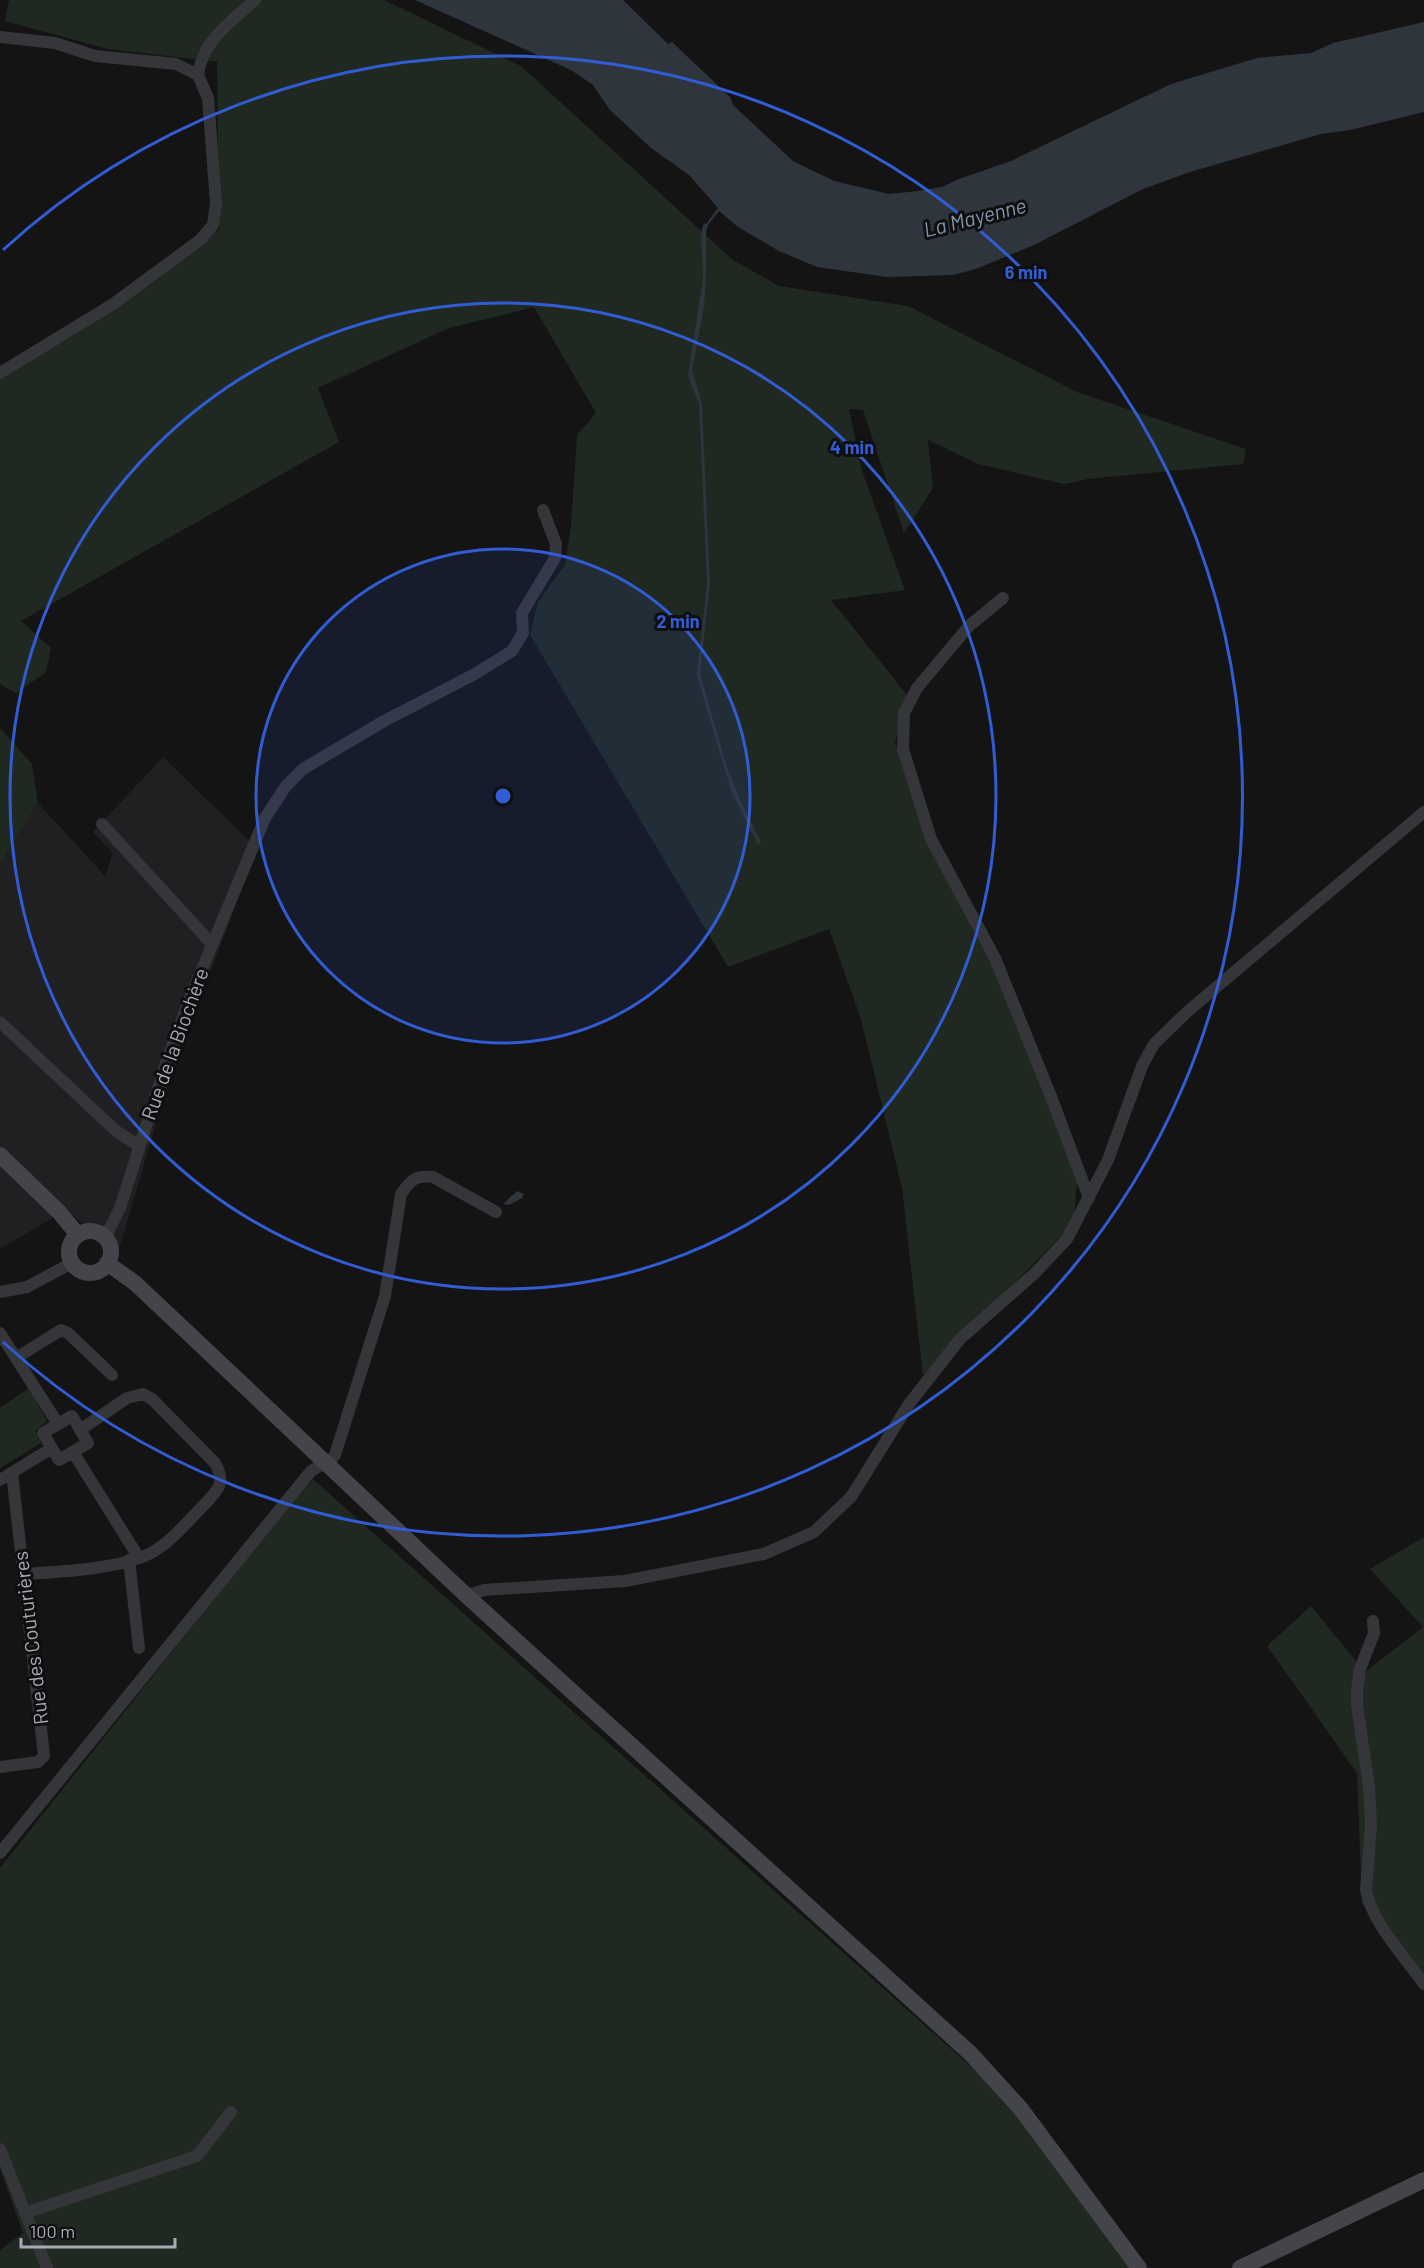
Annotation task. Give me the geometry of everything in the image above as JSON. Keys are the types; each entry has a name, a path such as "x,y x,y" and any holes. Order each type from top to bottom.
{"street":[{"path":"0,373 113,304 200,240 213,225 216,203 208,98 198,75 199,64 210,41 255,0"},
{"path":"0,37 55,43 95,56 176,64 198,75"},
{"name":"Rue de la Biochère","path":"105,1238 120,1208 167,1060 211,943 265,818 285,786 303,768 384,721 473,675 512,651 523,633 522,613 555,558 556,544 543,510"},
{"path":"1003,598 969,626 917,688 904,713 903,749 930,839 995,958 1089,1198"},
{"path":"468,1598 484,1590 626,1581 726,1563 764,1554 814,1532 851,1497 909,1404 960,1339 1034,1274 1067,1239 1108,1160 1142,1066 1154,1044 1188,1012 1424,812"},
{"path":"102,824 211,943"},
{"name":"Rue de la Biochère","path":"0,1022 116,1131 139,1146"},
{"path":"0,1155 59,1212 78,1235"},
{"path":"0,1853 311,1471 335,1455 385,1296 401,1194 409,1182 422,1175 433,1177 496,1212"},
{"path":"95,1232 105,1238 110,1250 107,1263 96,1272 82,1272 72,1263 69,1257 70,1245 78,1235 95,1232"},
{"path":"0,1292 27,1287 72,1263"},
{"path":"107,1263 135,1283 468,1598 971,2054 1021,2109 1139,2268"},
{"path":"16,1358 61,1330 68,1333 112,1375"},
{"path":"2,1341 16,1358 58,1424"},
{"path":"23,1574 111,1565 153,1552 175,1535 219,1489 221,1474 215,1463 152,1399 143,1394 127,1398 80,1430"},
{"path":"72,1416 80,1430 88,1443 59,1460 43,1433 72,1416"},
{"path":"0,1480 52,1448"},
{"path":"73,1452 134,1559 140,1648"},
{"name":"Rue des Couturières","path":"0,1767 38,1762 44,1756 12,1473"},
{"path":"1373,1621 1374,1633 1360,1668 1357,1690 1357,1705 1369,1787 1371,1826 1366,1890 1377,1918 1424,1984"},
{"path":"25,2212 196,2156 231,2112"},
{"path":"0,2149 47,2268"},
{"path":"1240,2268 1424,2180"}],"shaded area":[{"path":"9,0 384,0 521,66 733,260 779,286 908,306 1077,392 1246,449 1243,464 1088,479 1064,484 978,464 928,440 933,488 904,533 863,410 849,409 862,471 905,590 831,600 907,695 895,743 927,837 1002,983 1077,1178 1074,1223 923,1375 902,1188 861,1019 829,929 728,967 530,635 538,602 565,565 571,525 577,435 596,413 534,307 449,328 318,388 339,442 21,621 51,648 46,672 16,693 0,684 0,373 219,230 217,62 108,49 5,21"},
{"path":"0,728 32,764 38,803 0,864"},
{"path":"163,757 257,848 164,1096 118,1253 66,1210 0,1249 0,864 38,803 105,876 113,853 93,832"},
{"path":"29,1388 47,1421 35,1431 41,1443 0,1468 0,1408"},
{"path":"313,1479 1006,2098 1135,2268 0,2268 0,2250 23,2233 0,2168 0,1868 293,1500"},
{"path":"1424,1537 1424,1991 1362,1903 1357,1773 1267,1646 1311,1606 1365,1672 1423,1627 1370,1569"}],"water":[{"name":"La Mayenne","path":"415,0 623,0 668,44 672,42 730,97 733,105 793,161 834,181 889,194 942,187 1011,161 1171,84 1257,58 1311,53 1333,43 1424,22 1424,112 1350,130 1321,134 1190,172 1143,189 1034,245 976,269 953,275 887,277 817,267 779,251 738,227 719,211 708,225 706,232 704,307 692,370 702,404 710,584 700,674 726,765 761,842 758,845 731,790 697,675 707,584 699,404 688,376 703,278 701,233 704,223 706,224 718,208 689,175 651,148 610,110 593,85 571,70"},
{"path":"517,1191 524,1194 522,1198 509,1205 503,1204"}]}
